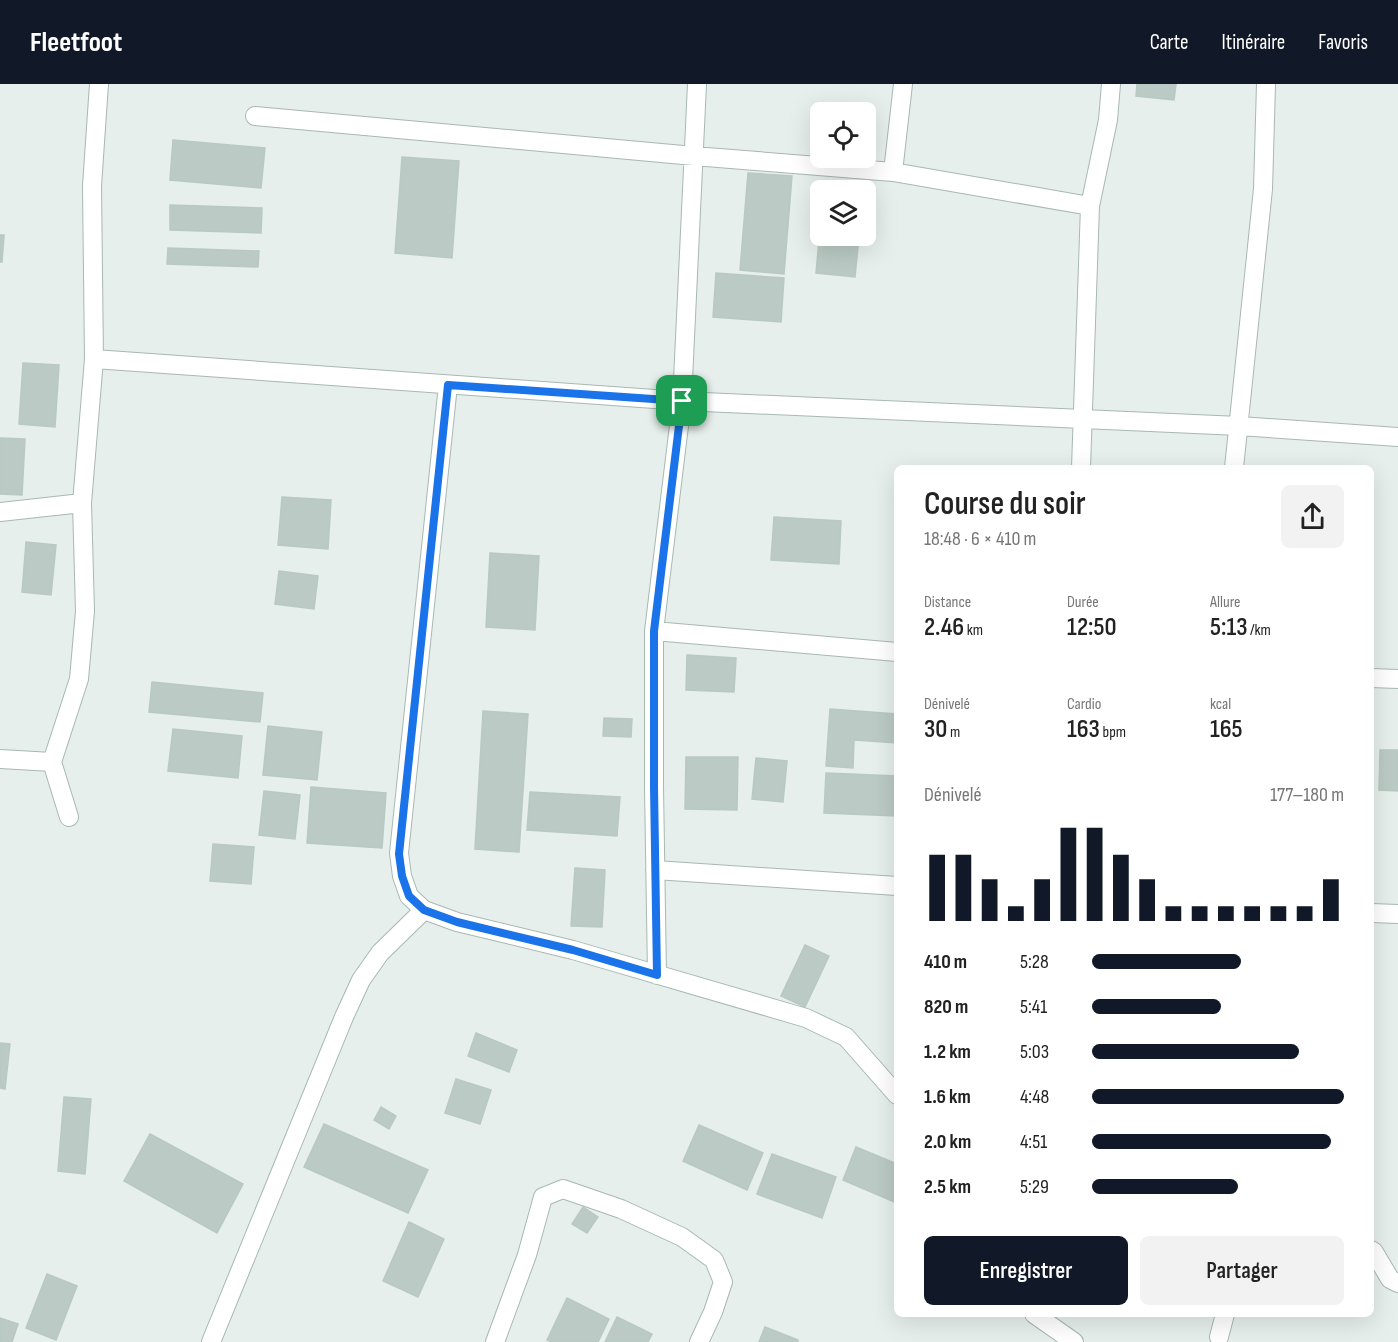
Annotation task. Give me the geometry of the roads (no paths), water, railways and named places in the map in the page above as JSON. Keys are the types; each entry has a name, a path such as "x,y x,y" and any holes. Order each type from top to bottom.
{"street":[{"path":"69,817 52,762 79,679 85,611 81,503 94,359 92,186 99,84"},
{"path":"657,975 654,631 682,401 697,84"},
{"path":"893,172 903,84"},
{"path":"1081,465 1090,206 1108,120 1111,84"},
{"path":"1234,465 1263,189 1266,84"},
{"path":"255,116 893,172 1090,206"},
{"path":"94,359 682,401 1239,426 1398,436"},
{"path":"448,385 399,854 402,876 409,896 424,910 457,922 573,950 806,1018 846,1037 894,1092"},
{"path":"0,512 81,503"},
{"path":"654,631 894,652"},
{"path":"1374,678 1398,680"},
{"path":"0,759 52,762"},
{"path":"655,870 894,886"},
{"path":"211,1342 361,980 380,952 424,910"},
{"path":"1374,913 1398,914"},
{"path":"495,1342 528,1255 543,1197 563,1189 621,1209 682,1237 714,1260 723,1282 713,1312 699,1342"},
{"path":"1374,1252 1390,1278 1398,1283"},
{"path":"1038,1317 1074,1342"},
{"path":"1219,1340 1224,1317"}]}
